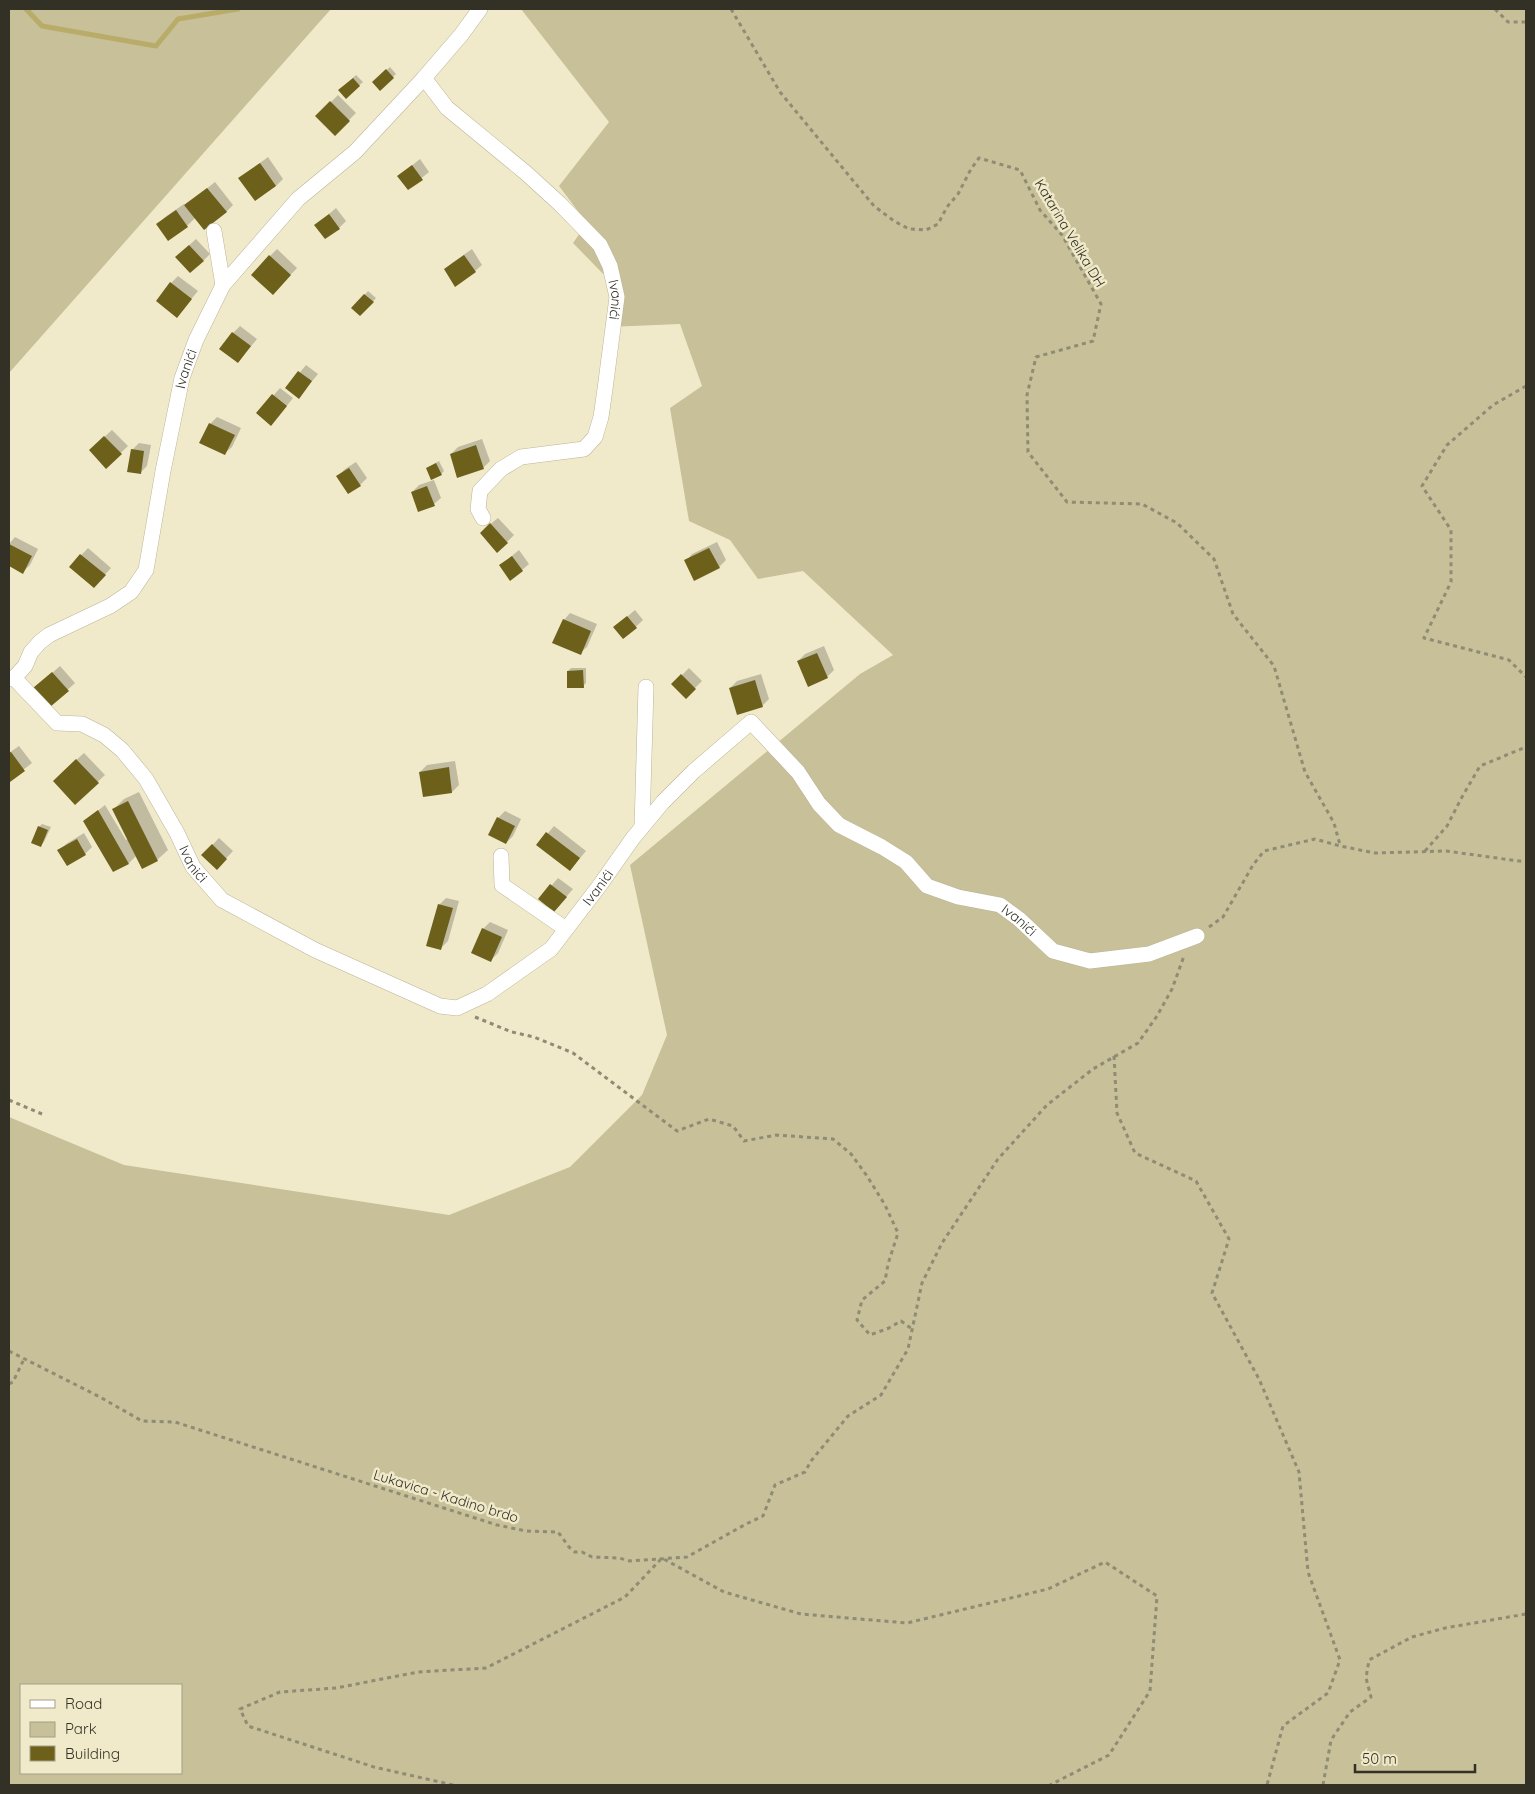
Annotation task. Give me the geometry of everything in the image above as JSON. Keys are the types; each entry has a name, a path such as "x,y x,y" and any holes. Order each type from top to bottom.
{"street":[{"name":"Ivanići","path":"480,9 461,35 424,78 355,152 298,199 223,285 196,340 182,378 162,471 146,570 131,592 124,597 110,606 49,635 40,642 25,666 12,679 57,723 82,724 104,736 122,750 146,779 177,833 193,867 222,900 324,954 440,1006 456,1008 487,994 551,949 642,827 663,802 694,771 751,722 798,772 818,804 839,826 882,847 906,862 927,886 958,897 1000,905 1019,919 1053,951 1090,961 1149,954 1197,936"},
{"name":"Ivanići","path":"424,78 447,108 526,173 600,245 610,266 617,297 600,417 594,437 584,449 521,457 501,469 480,491 478,509 483,518"},
{"path":"214,231 223,285"},
{"path":"642,827 646,687"},
{"path":"500,856 502,885 566,929"}],"path":[{"name":"Katarina Velika DH","path":"731,9 780,92 864,195 874,206 894,221 909,229 926,230 938,224 979,158 1020,170 1040,210 1062,236 1101,304 1093,342 1036,357 1026,395 1028,452 1067,502 1142,504 1177,524 1214,559 1233,614 1274,666 1305,772 1334,823 1340,846"},
{"path":"1496,9 1508,22 1526,22"},
{"path":"1526,386 1493,405 1447,445 1422,486 1451,530 1451,582 1424,638 1510,660 1526,677"},
{"path":"1424,852 1447,826 1480,766 1526,747"},
{"path":"1197,936 1223,917 1253,865 1264,851 1315,839 1375,853 1446,851 1526,862"},
{"name":"Lukavica - Kadino brdo","path":"9,1351 100,1397 142,1421 175,1422 497,1525 526,1531 558,1532 575,1552 582,1552 592,1557 619,1558 630,1561 687,1557 763,1516 775,1485 805,1472 848,1416 881,1394 908,1349 922,1283 942,1243 998,1159 1047,1106 1093,1068 1138,1043 1157,1016 1172,989 1185,955 1197,936"},
{"path":"456,1008 512,1032 534,1037 573,1053 677,1131 709,1119 733,1126 744,1140 776,1135 833,1139 851,1154 867,1176 885,1205 898,1233 888,1264 885,1281 862,1300 857,1320 870,1335 890,1328 902,1321 912,1329"},
{"path":"1114,1056 1117,1114 1135,1153 1196,1181 1229,1239 1212,1292 1259,1379 1299,1472 1308,1572 1340,1660 1328,1693 1283,1726 1267,1785"},
{"path":"9,1100 42,1114"},
{"path":"9,1384 13,1382 24,1359"},
{"path":"453,1785 374,1767 248,1726 240,1708 280,1692 336,1688 418,1672 486,1668 625,1597 662,1558 724,1592 801,1614 907,1623 1048,1589 1105,1562 1156,1596 1150,1691 1109,1755 1050,1785"},
{"path":"1323,1785 1331,1740 1350,1712 1371,1697 1366,1678 1369,1660 1412,1637 1445,1628 1526,1614"}],"green space":[{"path":"9,9 331,9 9,373"},
{"path":"521,9 1526,9 1526,1785 9,1785 9,1117 124,1165 449,1215 570,1167 642,1095 667,1035 630,865 860,674 893,655 803,571 758,579 730,540 689,521 670,408 702,386 680,324 608,327 611,282 573,243 587,223 559,186 609,122"}],"building":[{"path":"386,69 394,78 380,91 372,82"},
{"path":"353,78 360,86 346,99 338,90"},
{"path":"330,101 350,121 335,136 315,116"},
{"path":"260,163 276,186 255,201 238,178"},
{"path":"412,165 423,180 408,190 397,176"},
{"path":"207,188 227,212 204,230 184,205"},
{"path":"176,210 188,227 168,241 156,224"},
{"path":"329,214 340,229 325,239 314,225"},
{"path":"189,245 204,261 190,273 175,257"},
{"path":"269,255 291,275 273,295 251,275"},
{"path":"464,255 476,272 455,287 444,269"},
{"path":"170,282 192,299 177,318 156,301"},
{"path":"364,294 374,302 360,316 351,308"},
{"path":"232,332 251,346 238,363 219,349"},
{"path":"298,371 312,381 299,399 285,388"},
{"path":"272,394 287,406 271,426 256,413"},
{"path":"209,423 235,435 225,455 199,443"},
{"path":"104,436 122,454 106,469 89,450"},
{"path":"476,445 484,469 457,478 450,454"},
{"path":"131,449 144,451 141,474 127,472"},
{"path":"436,463 442,475 431,480 426,468"},
{"path":"349,468 361,486 348,494 336,476"},
{"path":"427,486 435,506 418,512 411,492"},
{"path":"490,523 508,543 497,553 480,533"},
{"path":"9,544 32,556 23,574 9,566"},
{"path":"709,548 720,568 694,581 684,560"},
{"path":"80,554 106,575 94,588 69,567"},
{"path":"512,556 523,571 510,581 499,565"},
{"path":"627,616 637,628 623,639 613,627"},
{"path":"563,619 591,631 581,655 552,643"},
{"path":"817,653 828,678 808,687 797,661"},
{"path":"583,670 584,688 567,688 567,671"},
{"path":"52,672 69,691 50,707 33,688"},
{"path":"681,674 696,689 686,699 671,684"},
{"path":"755,680 763,707 737,715 729,688"},
{"path":"11,752 25,771 10,782 9,753"},
{"path":"76,759 99,783 75,805 53,781"},
{"path":"449,767 452,793 423,797 419,772"},
{"path":"128,801 158,861 142,869 112,809"},
{"path":"98,810 129,864 113,872 83,821"},
{"path":"497,817 515,826 506,844 488,835"},
{"path":"38,826 48,830 41,847 31,843"},
{"path":"546,832 580,858 570,871 536,845"},
{"path":"77,839 86,855 67,866 57,850"},
{"path":"212,844 227,859 217,870 201,855"},
{"path":"550,884 567,897 554,912 538,899"},
{"path":"438,904 453,908 441,950 426,946"},
{"path":"482,928 502,937 491,962 471,953"}],"waterway":[{"path":"26,9 42,26 156,46 178,19 238,9"}]}
